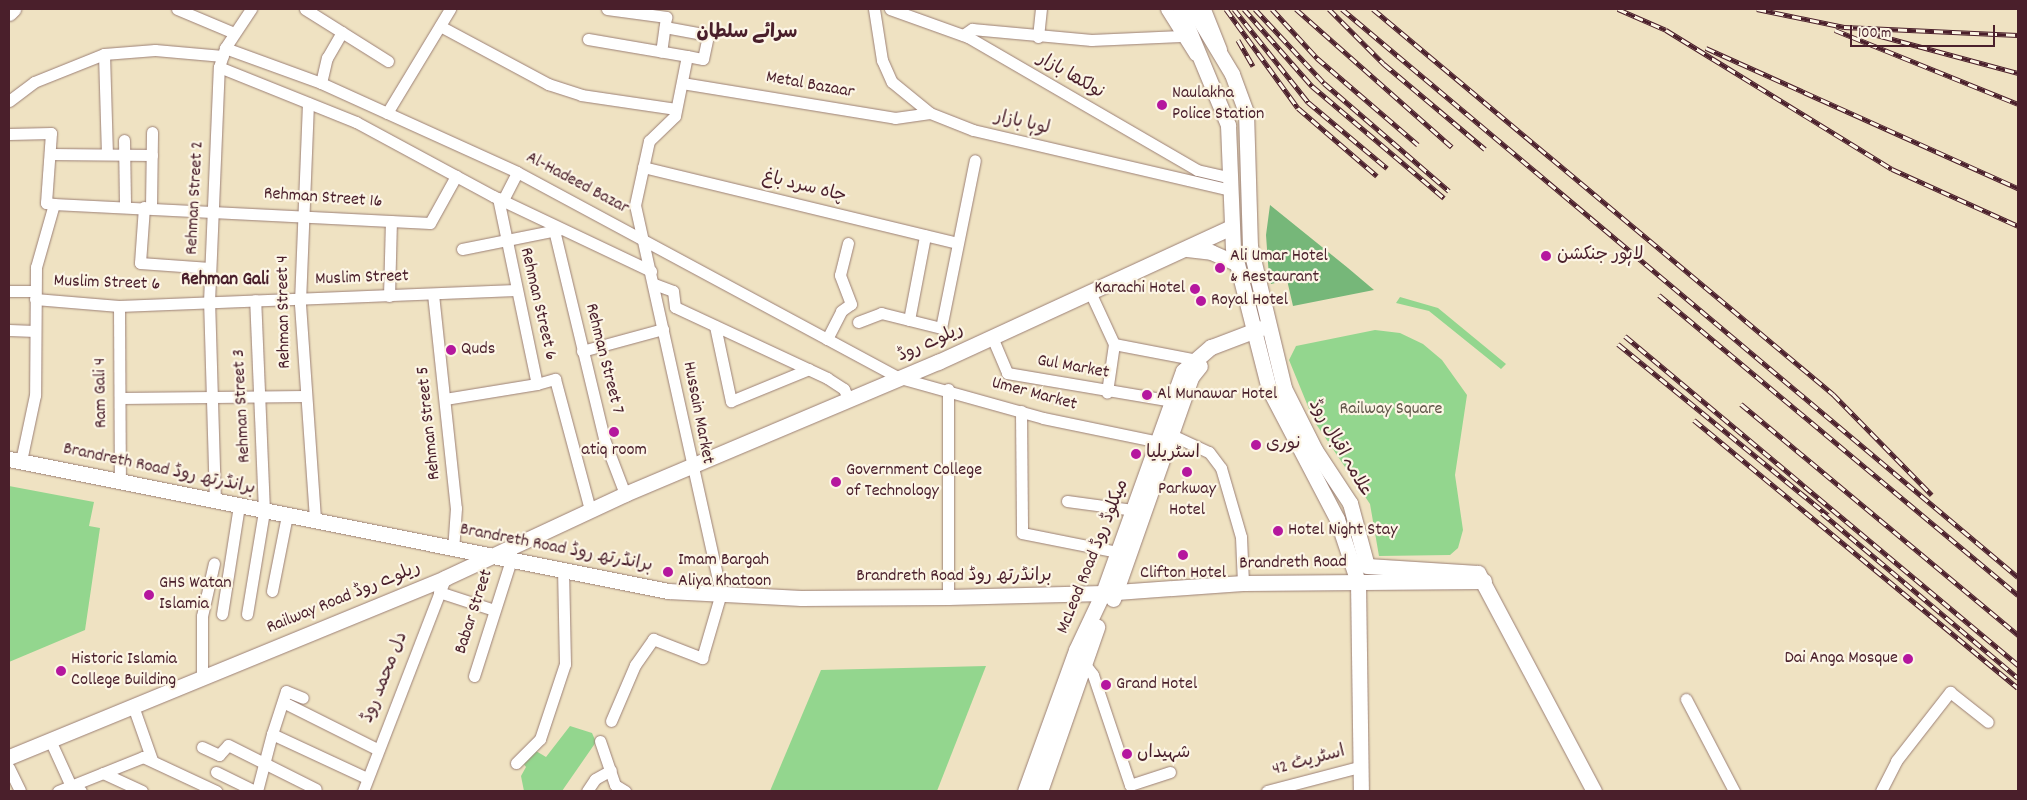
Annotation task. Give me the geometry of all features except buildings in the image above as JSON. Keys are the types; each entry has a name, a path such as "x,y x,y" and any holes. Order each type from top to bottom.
{"main road":[{"path":"9,13 13,9"},
{"name":"علامہ اقبال روڈ","path":"1180,9 1228,125 1231,227 1236,263 1253,334 1269,389 1337,519 1358,582 1361,791"},
{"name":"علامہ اقبال روڈ","path":"1191,32 1193,9"},
{"name":"علامہ اقبال روڈ","path":"1191,32 1226,64 1240,92 1250,132 1250,246 1268,330 1284,388 1302,428 1350,503 1367,566 1467,571 1478,573 1484,581"},
{"name":"ریلوے روڈ","path":"690,468 900,378 1231,227"},
{"path":"1185,249 1211,252 1236,263"},
{"name":"McLeod Road میکلوڈ روڈ","path":"1025,791 1076,650 1111,593 1118,552 1183,371 1192,359 1253,334 1268,330"},
{"name":"McLeod Road میکلوڈ روڈ","path":"1040,791 1084,662 1174,436 1196,370 1218,352 1253,334"},
{"name":"Brandreth Road برانڈرتھ روڈ","path":"15,460 668,591 801,598 1111,593"},
{"name":"Railway Road ریلوے روڈ","path":"9,757 202,678 442,585 490,555 624,494 690,468"},
{"path":"1484,581 1594,791"},
{"name":"Brandreth Road","path":"1111,593 1243,583 1484,581"}],"street":[{"path":"177,9 203,13 234,33"},
{"path":"222,57 234,33 251,9"},
{"path":"305,9 388,61"},
{"path":"388,113 450,9"},
{"path":"588,39 703,59 708,35 666,17 607,9"},
{"name":"لوہا بازار","path":"874,9 882,60 892,82 930,114 973,130 1231,184"},
{"name":"نولکھا بازار","path":"890,9 963,35 1197,170 1231,184"},
{"path":"1038,37 1041,9"},
{"path":"1166,9 1191,32"},
{"path":"1205,9 1226,64"},
{"path":"661,52 666,17"},
{"path":"440,26 548,84 581,95 676,109 687,56"},
{"path":"963,35 972,29 1038,37 1191,32"},
{"path":"321,83 327,58 342,32"},
{"path":"9,102 34,82 104,54 155,50 222,57 308,103 558,229 651,271"},
{"path":"104,54 107,154"},
{"name":"Al-Hadeed Bazar","path":"222,57 321,83 517,172 900,378"},
{"name":"Rehman Street 2","path":"215,501 213,398 208,302 222,57"},
{"name":"Metal Bazaar","path":"682,83 895,118 930,114"},
{"name":"Rehman Street 4","path":"308,103 300,299 315,520"},
{"name":"Hussain Market","path":"676,109 649,141 635,205 654,284 690,468 720,593"},
{"path":"152,132 148,207 140,263 210,268"},
{"path":"9,134 51,133 46,203 54,204 36,267 35,395 15,460"},
{"path":"124,140 124,206"},
{"path":"50,154 152,155"},
{"path":"858,322 881,313 941,328 956,243 974,160"},
{"name":"چاہ سرد باغ","path":"643,167 956,243"},
{"path":"500,199 517,172"},
{"name":"Rehman Street 16","path":"54,204 213,210 430,223 456,176"},
{"name":"Rehman Street 6","path":"500,199 504,242 537,384 555,379 590,510"},
{"path":"388,296 391,221"},
{"path":"462,249 504,242 558,229"},
{"name":"Rehman Street 7","path":"558,229 582,351 610,461 624,494"},
{"path":"909,320 925,236"},
{"path":"827,339 841,311 851,304 840,275 848,243"},
{"path":"654,284 673,291 675,307 809,369 844,389 848,399"},
{"name":"Muslim Street","path":"208,302 516,290"},
{"name":"Muslim Street 6","path":"9,291 119,306 208,302"},
{"path":"1090,292 1114,344 1107,392"},
{"name":"Rehman Street 5","path":"433,294 456,508 453,547"},
{"name":"Rehman Street 3","path":"247,614 264,511 262,398 255,300"},
{"name":"Ram Gali 4","path":"119,306 120,480"},
{"path":"715,326 731,401 809,369"},
{"path":"582,351 663,329"},
{"path":"9,330 35,331"},
{"name":"Gul Market","path":"992,337 1007,373 1107,392 1173,401"},
{"path":"1114,344 1192,359"},
{"name":"Umer Market","path":"900,378 948,389 1021,411 1159,442"},
{"path":"445,399 537,384"},
{"path":"948,389 948,597"},
{"path":"120,398 262,398 306,396"},
{"path":"1021,411 1022,533 1118,552"},
{"path":"1174,436 1209,452 1221,468 1241,537 1243,583"},
{"path":"1066,501 1134,510"},
{"path":"222,614 239,505"},
{"path":"272,591 288,515"},
{"name":"Babar Street","path":"474,676 510,560"},
{"path":"202,678 202,616 214,563"},
{"path":"516,763 540,739 565,664 563,571"},
{"path":"442,585 494,610"},
{"name":"دل محمد روڈ","path":"363,791 377,749 442,585"},
{"path":"611,722 635,665 653,639 702,658 720,593"},
{"path":"1084,662 1093,675 1130,785 1170,772"},
{"path":"216,772 256,791 287,690 303,698"},
{"path":"1881,791 1896,760 1951,691 1988,722"},
{"path":"1686,700 1734,791"},
{"path":"283,702 377,749"},
{"path":"133,706 152,760"},
{"path":"272,734 367,778"},
{"path":"50,740 76,789"},
{"path":"600,741 615,785 625,791"},
{"path":"202,747 219,755 228,745 316,789"},
{"path":"58,791 76,789 103,773 144,757 216,791"},
{"name":"اسٹریٹ 42","path":"1267,791 1360,767"},
{"path":"9,768 20,791"},
{"path":"587,791 595,779 611,770"},
{"path":"103,773 142,791"}],"green space":[{"path":"1270,205 1374,290 1293,306 1287,280 1271,284 1269,277 1266,235"},
{"path":"1400,297 1438,308 1506,364 1501,369 1429,311 1396,303"},
{"name":"Railway Square","path":"1375,330 1400,333 1423,344 1442,360 1467,395 1455,475 1463,530 1458,548 1450,555 1379,556 1370,504 1314,421 1289,360 1296,346"},
{"path":"9,486 94,502 89,526 100,528 85,630 9,662"},
{"path":"986,666 937,791 770,791 821,670"},
{"path":"570,726 592,733 596,742 562,791 524,791 521,776 526,767 520,759 531,748 546,757"}],"railway":[{"path":"1226,9 1298,108 1377,176"},
{"path":"1234,9 1308,102 1387,168"},
{"path":"1244,9 1312,86 1444,198"},
{"path":"1255,9 1324,83 1449,191"},
{"path":"1272,9 1317,58 1418,145"},
{"path":"1296,9 1452,147"},
{"path":"1329,9 1384,64 1485,149"},
{"path":"1342,9 2018,577"},
{"path":"1373,9 1833,394 1932,495"},
{"path":"1618,9 1666,30 1892,169 2018,226"},
{"path":"1757,9 1844,27 2018,35"},
{"path":"1835,30 2018,104"},
{"path":"1866,32 2018,73"},
{"path":"1238,40 1253,66"},
{"path":"1706,48 2018,188"},
{"path":"1659,295 2018,595"},
{"path":"1625,336 2018,665"},
{"path":"1618,344 1828,515"},
{"path":"1741,404 2018,635"},
{"path":"1694,420 2018,688"},
{"path":"1822,513 2018,678"}],"place":[{"name":"Naulakha Police Station","path":"1162,105"},
{"name":"لاہور جنکشن","path":"1546,256"},
{"name":"Ali Umar Hotel & Restaurant","path":"1220,268"},
{"name":"Karachi Hotel","path":"1195,289"},
{"name":"Royal Hotel","path":"1201,301"},
{"name":"Quds","path":"451,350"},
{"name":"Al Munawar Hotel","path":"1147,395"},
{"name":"atiq room","path":"614,432"},
{"name":"نوری","path":"1256,445"},
{"name":"اسٹریلیا","path":"1136,454"},
{"name":"Parkway Hotel","path":"1187,472"},
{"name":"Government College of Technology","path":"836,482"},
{"name":"Hotel Night Stay","path":"1278,531"},
{"name":"Clifton Hotel","path":"1183,555"},
{"name":"Imam Bargah Aliya Khatoon","path":"668,572"},
{"name":"GHS Watan Islamia","path":"149,595"},
{"name":"Dai Anga Mosque","path":"1908,659"},
{"name":"Historic Islamia College Building","path":"61,671"},
{"name":"Grand Hotel","path":"1106,685"},
{"name":"شہیداں","path":"1127,754"}],"district":[{"name":"سرائے سلطان","path":"747,34"},
{"name":"Rehman Gali","path":"225,281"}]}
